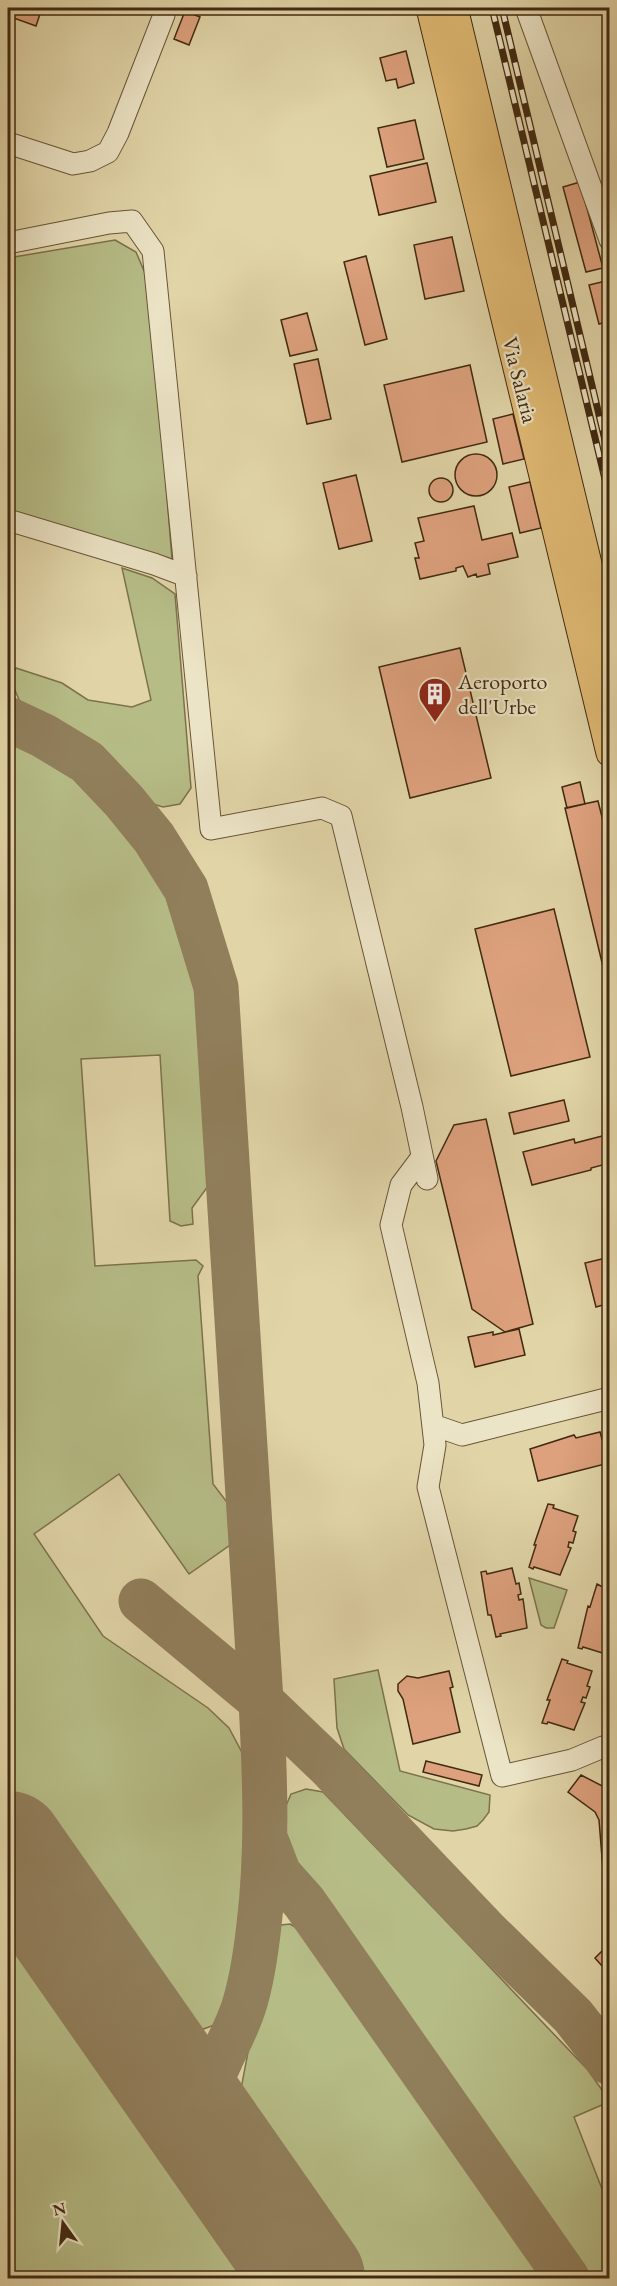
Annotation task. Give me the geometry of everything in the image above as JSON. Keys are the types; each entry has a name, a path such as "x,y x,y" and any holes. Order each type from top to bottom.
{"main road":[{"name":"Via Salaria","path":"430,8 609,753"},
{"name":"Via Salaria","path":"454,8 609,655"}],"street":[{"path":"8,143 73,164 90,161 108,152 118,133 164,15 164,8"},
{"path":"526,8 609,240"},
{"path":"8,243 109,222 132,221 153,251 211,829 322,808 341,816 412,1107 427,1179"},
{"path":"8,520 154,564 186,576"},
{"path":"422,1157 401,1185 391,1225 428,1383 435,1445 428,1487 502,1776 572,1760 603,1747 609,1749"},
{"path":"433,1425 462,1435 609,1398"}],"green space":[{"path":"115,240 136,252 150,285 172,559 8,510 8,258"},
{"path":"122,568 152,578 175,594 191,788 180,804 163,807 146,802 75,737 23,709 11,681 16,668 62,683 88,700 132,707 151,700"},
{"path":"8,736 41,753 88,786 119,820 162,882 183,940 198,1003 211,1182 192,1208 193,1224 181,1226 170,1221 160,1055 81,1059 95,1266 196,1260 203,1266 198,1276 213,1484 233,1510 230,1545 189,1574 119,1474 34,1534 103,1636 208,1708 229,1728 246,1760 253,1829 243,1935 227,2001 218,2023 199,2030 178,2028 8,1783"},
{"path":"529,1578 567,1590 554,1628 541,1625"},
{"path":"378,1670 400,1771 490,1795 489,1812 477,1826 453,1831 434,1829 408,1815 344,1749 337,1728 334,1679"},
{"path":"306,1789 323,1792 588,2070 609,2100 574,2117 609,2207 609,2278 587,2278 282,1843 282,1815 291,1794"},
{"path":"8,1922 256,2278 8,2278"},
{"path":"290,1924 302,1931 547,2278 354,2278 237,2110 270,1936 281,1925"}],"building":[{"path":"8,8 42,8 36,26 8,16"},
{"path":"185,11 200,17 189,45 174,39"},
{"path":"406,51 414,83 398,88 396,79 386,81 380,58"},
{"path":"415,120 424,159 387,167 378,128"},
{"path":"427,163 436,202 379,215 370,176"},
{"path":"580,182 603,268 586,272 563,187"},
{"path":"452,237 464,291 425,299 414,245"},
{"path":"366,256 387,339 365,345 344,262"},
{"path":"610,280 610,321 599,324 589,285"},
{"path":"307,313 317,350 290,356 281,320"},
{"path":"318,359 331,419 307,424 294,364"},
{"path":"470,365 487,442 402,462 384,385"},
{"path":"513,414 524,459 503,464 493,419"},
{"path":"476,454 491,460 497,475 491,490 476,496 461,490 455,475 461,460"},
{"path":"356,475 372,541 339,549 323,483"},
{"path":"441,478 446,479 452,485 452,495 446,501 441,502 436,501 430,495 429,490 430,485 436,479"},
{"path":"530,482 541,528 520,533 509,487"},
{"path":"474,506 482,540 512,533 518,557 488,564 490,574 477,577 476,574 468,577 463,566 456,568 456,571 420,579 415,558 419,558 415,543 424,541 418,518"},
{"name":"Aeroporto dell'Urbe","path":"460,648 491,778 410,798 379,667"},
{"path":"580,782 585,804 567,808 562,787"},
{"path":"598,801 610,849 610,996 565,808"},
{"path":"554,909 590,1057 511,1076 475,929"},
{"path":"564,1100 569,1121 514,1134 509,1113"},
{"path":"486,1119 533,1324 505,1332 472,1309 436,1161 454,1125"},
{"path":"610,1134 610,1163 532,1185 523,1152 574,1139 575,1143"},
{"path":"610,1257 610,1303 596,1307 585,1263"},
{"path":"519,1329 525,1355 475,1367 468,1337 493,1332 493,1335"},
{"path":"600,1432 609,1463 538,1481 530,1449 574,1435 576,1438"},
{"path":"548,1504 554,1505 553,1508 578,1516 573,1531 576,1532 573,1543 569,1542 568,1547 571,1548 560,1575 529,1567"},
{"path":"512,1568 516,1584 519,1583 521,1594 518,1595 519,1600 523,1599 527,1628 496,1637 491,1615 488,1615 481,1572 486,1571 487,1574"},
{"path":"597,1584 610,1591 609,1655 583,1647 578,1648 588,1606 590,1607"},
{"path":"562,1659 568,1661 567,1663 592,1671 587,1686 590,1687 586,1698 583,1697 581,1702 585,1703 574,1730 548,1722 547,1724 542,1723 550,1700 547,1700"},
{"path":"449,1671 453,1687 450,1688 460,1732 413,1744 398,1684 407,1676 418,1678"},
{"path":"426,1761 482,1775 479,1786 423,1772"},
{"path":"581,1775 610,1790 610,1891 603,1870 599,1820 595,1812 568,1792"},
{"path":"610,1943 610,1975 595,1958"}],"taxiway":[{"path":"8,719 44,736 87,762 124,801 154,838 186,889 216,987 261,1701 264,1869 258,1935 249,1986 239,2020 220,2061 186,2068 171,2065 153,2057"},
{"path":"141,1601 261,1701 330,1767 486,1931 573,2016 610,2063"},
{"path":"266,1840 279,1874 304,1902 567,2278"},
{"path":"215,2145 208,2122 207,2103 208,2093 220,2061"}],"runway":[{"path":"8,1847 309,2278"}],"railway":[{"path":"492,8 610,500"},
{"path":"502,8 610,461"}],"place":[{"name":"Aeroporto dell'Urbe","path":"435,723"}]}
